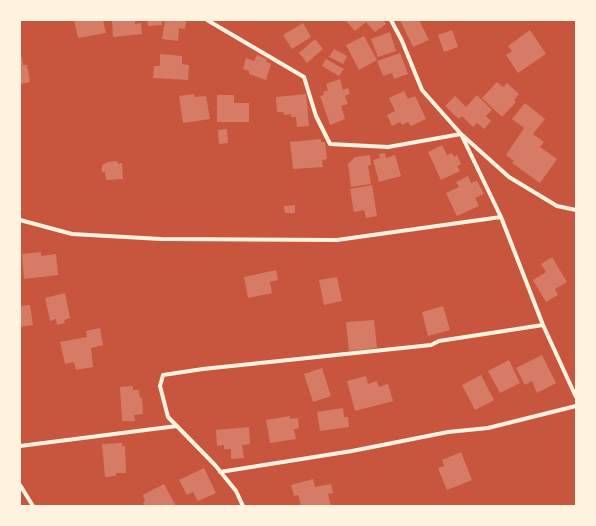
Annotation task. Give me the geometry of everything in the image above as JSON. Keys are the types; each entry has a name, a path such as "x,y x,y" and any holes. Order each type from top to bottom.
{"street":[{"path":"207,20 304,76 316,116 330,144 388,146 462,134"},
{"path":"391,20 402,41 422,90 462,134 509,177 557,206 576,210"},
{"path":"462,134 501,217 543,325 576,397"},
{"path":"20,220 72,234 161,239 336,240 501,217"},
{"path":"243,506 236,491 220,472 168,417 160,386 163,375 203,369 431,345 439,341 543,325"},
{"path":"220,472 352,451 448,432 488,428 576,406"},
{"path":"20,446 177,426"},
{"path":"20,485 33,506"}],"building":[{"path":"74,20 103,20 106,33 78,38"},
{"path":"112,20 135,20 135,24 141,23 142,34 113,37"},
{"path":"147,20 162,20 162,25 148,26"},
{"path":"165,20 186,21 185,29 179,28 178,41 162,39"},
{"path":"345,20 384,20 386,24 375,32 366,22 355,31"},
{"path":"400,20 419,20 429,40 413,47"},
{"path":"303,23 311,37 292,49 283,35"},
{"path":"452,30 458,47 444,52 438,35"},
{"path":"530,30 546,54 518,73 506,55 512,51 508,46"},
{"path":"390,32 396,51 378,57 371,39"},
{"path":"364,36 377,60 359,70 346,45"},
{"path":"315,39 323,49 307,63 299,53"},
{"path":"334,49 347,56 343,64 329,57"},
{"path":"400,53 408,74 394,79 392,73 383,76 377,61"},
{"path":"160,54 182,56 182,64 189,65 188,80 153,78 154,66 160,66"},
{"path":"257,55 267,59 266,62 271,64 266,80 249,74 249,71 243,69 246,58 254,61"},
{"path":"20,57 22,57 23,65 27,65 30,82 20,84"},
{"path":"326,59 344,69 339,76 322,66"},
{"path":"340,79 343,90 348,88 350,94 345,96 348,104 341,106 345,119 330,125 320,96 324,95 323,92 328,90 326,84"},
{"path":"497,82 503,87 507,83 519,94 514,100 516,102 502,117 482,98"},
{"path":"404,91 408,99 415,96 426,119 411,126 408,122 402,125 400,122 392,126 387,115 395,111 389,98"},
{"path":"194,94 195,97 206,96 210,119 183,123 179,96"},
{"path":"306,94 309,126 297,127 296,117 291,117 291,114 284,115 283,112 277,112 276,97"},
{"path":"217,95 234,95 234,103 249,103 249,122 217,122"},
{"path":"477,95 492,110 486,116 491,121 484,129 477,123 473,127 462,116 459,119 445,106 455,96 466,107"},
{"path":"525,103 545,119 533,134 544,142 540,147 557,159 540,183 512,163 514,161 506,155 524,128 512,119"},
{"path":"227,129 228,143 219,144 218,130"},
{"path":"321,139 321,142 325,142 327,159 322,160 323,167 293,169 290,142"},
{"path":"442,145 447,155 452,153 454,157 457,155 461,164 457,166 460,171 441,180 428,152"},
{"path":"385,153 386,158 395,155 401,176 379,182 373,160 380,158 379,154"},
{"path":"370,155 371,165 368,166 371,184 351,187 348,164 355,157"},
{"path":"117,161 118,164 122,163 123,179 106,180 105,172 102,172 102,165 108,162"},
{"path":"468,176 471,183 477,181 484,194 475,198 479,206 457,216 446,193 459,187 456,182"},
{"path":"372,185 377,216 366,218 364,210 354,212 350,189"},
{"path":"295,205 295,213 285,213 284,206"},
{"path":"41,252 41,256 56,254 58,275 24,279 22,254"},
{"path":"552,257 567,282 555,289 558,295 546,302 533,280 546,272 541,264"},
{"path":"276,270 278,280 270,282 272,293 248,298 244,277"},
{"path":"337,277 342,301 324,305 319,280"},
{"path":"65,293 70,318 64,320 65,323 57,325 56,319 50,321 45,298"},
{"path":"30,305 33,325 20,327 20,306"},
{"path":"443,306 450,330 428,336 422,312"},
{"path":"374,320 377,348 349,351 346,322"},
{"path":"100,328 103,345 91,348 93,367 76,370 74,362 65,364 60,342 87,337 86,331"},
{"path":"542,355 556,383 537,393 532,381 525,385 516,368"},
{"path":"509,360 520,383 500,393 488,371"},
{"path":"322,368 331,396 313,402 304,374"},
{"path":"481,375 494,400 475,410 462,385"},
{"path":"366,376 368,384 377,381 379,387 388,384 393,401 355,411 347,381"},
{"path":"133,386 133,390 139,390 140,398 142,398 143,414 134,415 135,421 122,421 120,387"},
{"path":"343,408 344,417 348,417 349,427 320,431 317,412"},
{"path":"290,416 290,419 298,418 299,428 294,429 296,439 270,443 266,420"},
{"path":"249,427 250,444 242,445 244,458 231,459 231,449 224,449 224,445 217,446 216,430"},
{"path":"122,443 122,446 125,446 126,473 116,473 116,476 105,477 102,444"},
{"path":"461,452 472,480 447,490 438,468 444,466 442,460"},
{"path":"204,468 216,493 198,501 193,492 187,495 179,480"},
{"path":"313,479 315,487 331,484 333,493 328,494 331,506 301,506 298,495 294,496 291,485"},
{"path":"164,484 176,506 145,506 143,502 145,501 143,495"}]}
